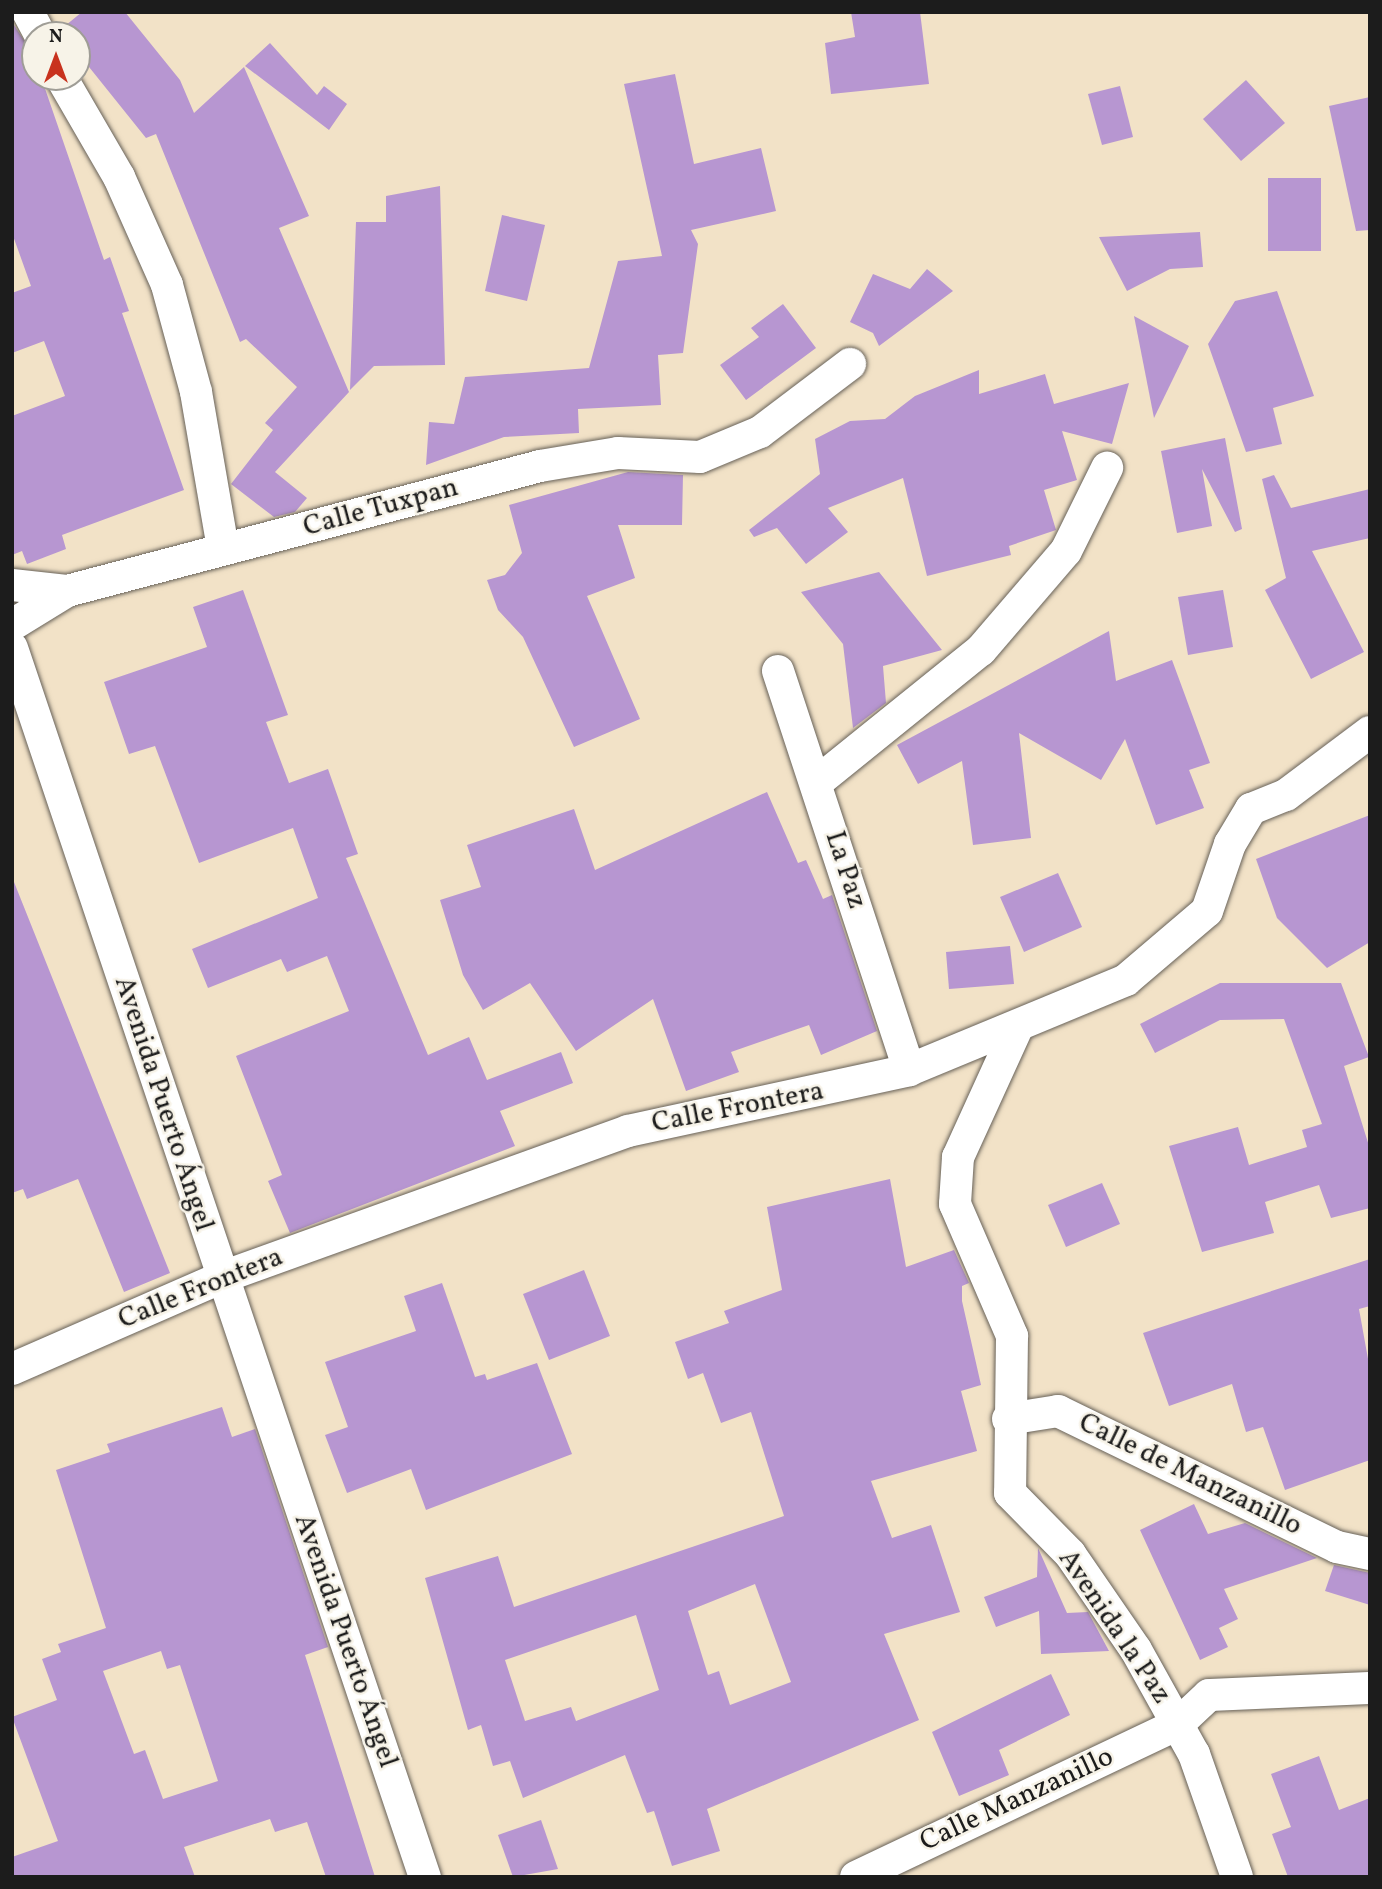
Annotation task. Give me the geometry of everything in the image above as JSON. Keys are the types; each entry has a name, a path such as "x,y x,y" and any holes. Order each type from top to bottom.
{"street":[{"path":"69,91 119,177 167,285 196,392 223,550"},
{"name":"Calle Tuxpan","path":"12,625 67,591 541,466 618,453 700,457 760,432 850,364"},
{"path":"816,783 945,685 990,640 1066,551 1107,468"},
{"name":"Calle Tuxpan","path":"12,585 67,591"},
{"name":"Avenida Puerto Ángel","path":"12,648 220,1278 425,1877"},
{"name":"La Paz","path":"778,671 909,1070"},
{"name":"Calle Frontera","path":"12,1369 220,1278 628,1131 909,1070 1016,1030 1126,980 1207,911 1230,844 1251,809 1286,795 1370,732"},
{"name":"Avenida la Paz","path":"1016,1030 958,1157 955,1204 1012,1336 1008,1419 1010,1493 1070,1554 1178,1724 1237,1877"},
{"name":"Calle de Manzanillo","path":"1008,1419 1058,1411 1337,1547 1370,1554"},
{"name":"Calle Manzanillo","path":"856,1877 1178,1724 1209,1695 1370,1688"}],"building":[{"path":"82,12 125,12 180,80 194,113 244,67 309,216 279,228 349,392 275,472 307,498 295,512 274,517 231,484 273,430 265,423 297,387 246,339 240,342 156,134 146,138 91,69 91,21 71,21"},
{"path":"851,12 920,12 929,84 831,94 825,43 855,37"},
{"path":"12,22 21,36 21,91 46,91 104,260 110,257 129,311 122,313 184,490 62,535 66,549 27,564 22,551 12,555 12,416 65,396 44,341 12,353 12,293 31,286 12,233"},
{"path":"270,43 317,95 324,86 347,104 329,130 245,66"},
{"path":"675,74 694,164 761,148 776,211 691,230 698,244 683,353 658,355 661,405 578,409 579,433 504,437 426,465 429,422 454,424 465,377 589,368 618,261 662,256 624,84"},
{"path":"1246,80 1285,123 1241,161 1203,119"},
{"path":"1120,86 1133,137 1102,145 1088,94"},
{"path":"1370,97 1370,230 1356,231 1329,106"},
{"path":"1268,178 1321,178 1321,251 1268,251"},
{"path":"440,186 445,365 374,366 350,390 356,222 386,222 386,196"},
{"path":"502,215 545,225 527,301 485,291"},
{"path":"1200,232 1203,267 1170,269 1127,291 1099,237"},
{"path":"927,269 953,291 879,346 873,333 850,322 873,274 910,289"},
{"path":"1277,291 1314,396 1273,408 1282,444 1246,452 1208,344 1235,301"},
{"path":"783,304 816,348 746,400 720,365 759,337 751,328"},
{"path":"1134,316 1189,346 1154,418"},
{"path":"979,370 979,394 1045,374 1054,404 1129,383 1112,444 1062,431 1077,480 1044,490 1056,530 1009,546 1011,555 927,576 903,478 828,508 848,532 806,564 777,528 754,537 749,530 820,474 815,439 850,421 885,419 915,396"},
{"path":"1225,438 1242,529 1235,532 1202,469 1212,526 1177,533 1161,451"},
{"path":"628,472 683,475 682,525 618,525 635,578 587,596 640,719 574,747 523,637 498,610 487,580 505,575 522,553 509,505"},
{"path":"1274,475 1291,508 1370,489 1370,538 1312,551 1364,652 1311,679 1265,590 1286,578 1262,479"},
{"path":"879,572 942,650 883,666 886,703 853,728 843,644 801,592"},
{"path":"243,590 288,715 266,722 289,783 328,769 358,854 346,858 428,1055 469,1037 487,1080 561,1052 573,1083 500,1111 515,1146 290,1233 268,1181 282,1175 236,1056 349,1011 327,956 287,972 281,959 208,988 192,949 318,898 293,828 199,863 155,746 129,754 104,682 207,647 193,607"},
{"path":"1223,590 1233,647 1188,655 1178,597"},
{"path":"1109,631 1116,681 1172,660 1210,763 1189,770 1204,808 1156,825 1125,739 1101,780 1019,733 1031,838 973,845 962,761 918,784 897,745"},
{"path":"767,792 798,863 806,860 823,899 832,895 877,1031 821,1055 809,1025 731,1052 739,1072 686,1091 653,999 576,1051 530,983 483,1010 463,975 440,900 481,887 467,845 574,809 595,870"},
{"path":"1370,815 1370,942 1327,968 1277,918 1256,859"},
{"path":"1058,873 1082,927 1024,952 1000,897"},
{"path":"12,877 170,1273 124,1292 78,1179 27,1199 23,1189 12,1193"},
{"path":"1010,946 1014,984 949,989 946,952"},
{"path":"1220,983 1341,983 1369,1057 1344,1066 1370,1149 1370,1208 1331,1218 1319,1185 1265,1202 1274,1233 1202,1252 1169,1146 1238,1127 1249,1165 1307,1147 1302,1130 1322,1124 1284,1019 1220,1020 1155,1053 1140,1024"},
{"path":"890,1179 906,1267 954,1250 969,1283 962,1286 962,1301 981,1385 961,1391 977,1451 871,1481 892,1538 931,1525 960,1612 884,1634 919,1720 707,1809 720,1851 672,1866 654,1811 647,1813 625,1755 523,1798 510,1761 493,1766 481,1725 468,1730 425,1578 498,1556 514,1607 784,1516 751,1412 721,1423 703,1373 688,1379 675,1342 729,1323 724,1311 782,1290 767,1207","holes":["755,1584 791,1682 730,1705 719,1671 708,1675 688,1611","636,1615 659,1690 576,1721 571,1707 525,1721 505,1660"]},
{"path":"1102,1183 1120,1224 1066,1247 1048,1205"},
{"path":"1370,1259 1370,1306 1359,1309 1370,1370 1370,1460 1285,1490 1263,1427 1246,1432 1232,1384 1169,1406 1143,1333"},
{"path":"584,1270 610,1336 549,1360 523,1294"},
{"path":"442,1283 475,1377 485,1374 487,1380 537,1363 572,1454 426,1510 411,1469 347,1493 325,1435 348,1427 325,1362 416,1331 404,1296"},
{"path":"222,1407 232,1437 255,1429 328,1647 305,1655 375,1877 326,1877 307,1822 275,1832 270,1819 184,1847 195,1877 12,1877 12,1857 58,1841 12,1717 57,1700 42,1659 61,1652 58,1644 106,1628 56,1470 110,1452 107,1444","holes":["161,1651 167,1669 180,1665 218,1781 163,1799 145,1750 134,1754 103,1671"]},
{"path":"1194,1504 1208,1534 1245,1523 1317,1558 1224,1589 1238,1619 1219,1628 1228,1647 1200,1660 1140,1530"},
{"path":"1038,1548 1067,1613 1088,1612 1109,1651 1041,1654 1039,1611 996,1627 984,1597 1037,1577"},
{"path":"1334,1565 1370,1573 1370,1605 1325,1591"},
{"path":"1051,1674 1070,1715 999,1750 1009,1775 959,1796 932,1732"},
{"path":"1319,1756 1339,1810 1370,1798 1370,1877 1288,1877 1272,1834 1291,1827 1271,1774"},
{"path":"541,1820 558,1869 513,1877 498,1835"}]}
